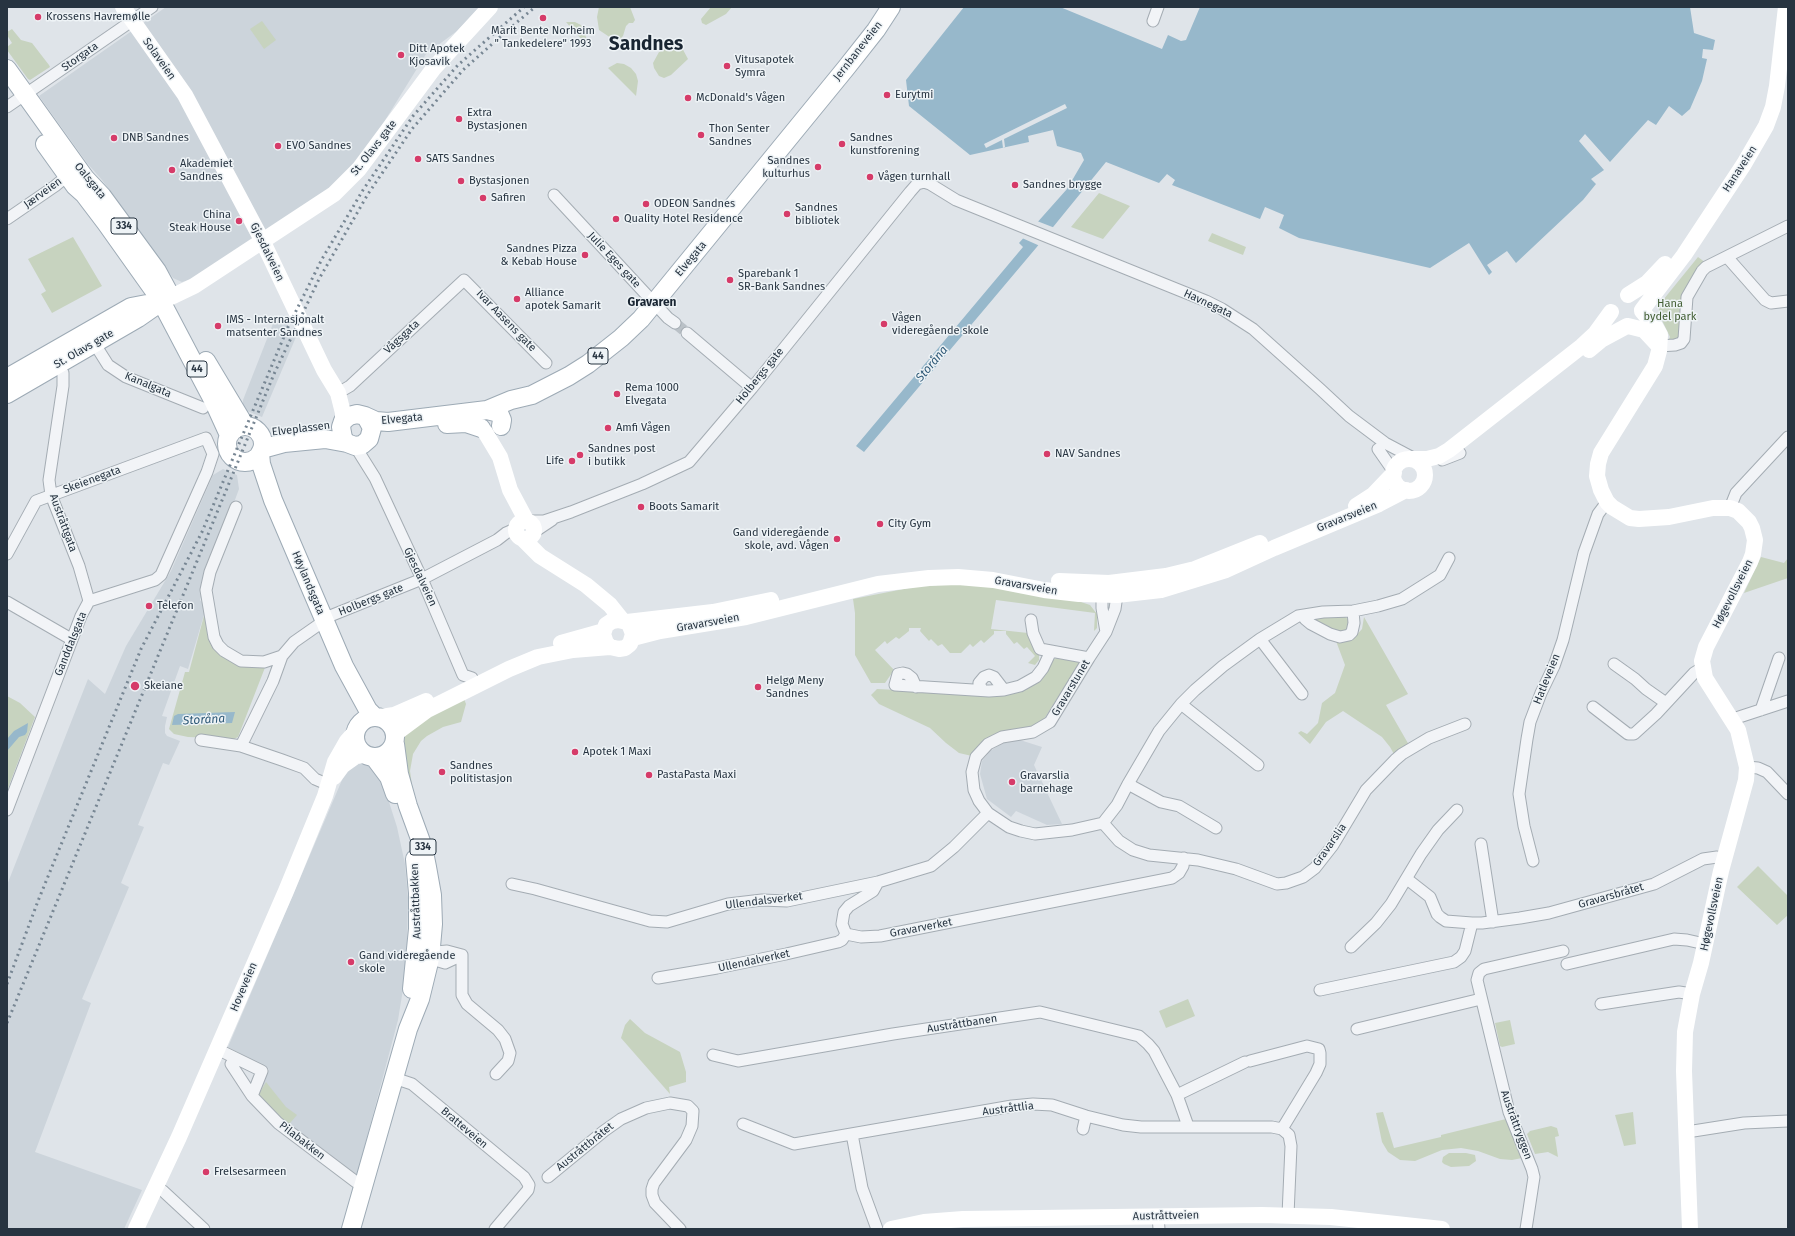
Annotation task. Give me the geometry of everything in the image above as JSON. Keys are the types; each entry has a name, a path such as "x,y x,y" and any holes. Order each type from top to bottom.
{"main road":[{"name":"Solaveien","path":"122,7 185,95 194,112"},
{"name":"St. Olavs gate","path":"7,394 91,338 131,307 165,300 194,286 334,194 359,169 434,68 490,7"},
{"name":"Jernbaneveien","path":"824,94 876,30 891,7"},
{"name":"Hanaveien","path":"1628,295 1647,283 1665,264 1751,131 1764,96 1776,7"},
{"name":"Hanaveien","path":"1642,311 1684,255 1744,164 1766,126 1773,107 1777,86 1786,7"},
{"name":"Oalsgata","path":"7,69 14,99 70,168 85,178 102,196 157,271 165,300 229,435"},
{"name":"Elvegata","path":"360,442 389,432 455,423 474,424 489,428 532,395 569,376 588,364 621,338 641,319 824,94"},
{"name":"Gjesdalveien","path":"194,112 263,242 324,370 338,393 365,417"},
{"path":"1413,459 1427,459 1439,456 1449,450 1582,346 1595,334 1611,312 1616,300 1620,297 1628,295 1639,302 1642,311 1655,326 1660,335 1659,351 1655,366 1601,453 1597,476 1601,490 1607,502 1630,518 1657,519 1713,508 1730,508"},
{"name":"Oalsgata","path":"165,300 223,392 256,440"},
{"path":"1460,453 1601,340 1636,322 1642,311"},
{"path":"1611,312 1618,323 1644,330 1659,346"},
{"name":"St. Olavs gate","path":"7,378 91,338"},
{"name":"Gjesdalveien","path":"338,393 343,413 343,421"},
{"name":"Elvegata","path":"365,417 376,422 388,422 486,410 511,400 532,395"},
{"path":"369,756 382,756 390,751 395,739 427,710 509,669 538,657 556,653 610,647 614,649 622,649 630,644 633,638 633,630 610,605 594,591 540,556 524,530 489,428 479,420 486,410"},
{"name":"44","path":"343,421 349,416 357,414 365,417"},
{"path":"343,421 340,433 360,442 372,428 365,417"},
{"name":"Elveplassen","path":"256,440 331,427 343,421"},
{"name":"44","path":"235,429 256,440 251,461 239,461 234,459 228,452 227,442 229,435 235,429"},
{"name":"Elveplassen","path":"256,440 284,443 325,439 360,442"},
{"name":"Høylandsgata","path":"256,440 261,464 273,500 327,618 344,666 357,728"},
{"path":"1407,459 1422,464 1426,472 1424,482 1416,489 1406,490 1398,486 1394,478 1394,473 1398,463 1407,459"},
{"name":"Høylandsgata","path":"239,461 251,468 273,500"},
{"name":"Gravarsveien","path":"625,621 712,612 878,578 924,572 976,571 1080,583 1109,591 1195,568 1334,516 1368,499 1394,473"},
{"name":"Gravarsveien","path":"633,638 660,631 746,616 878,584 924,578 958,577 993,580 1044,590 1161,590 1213,575 1379,504 1406,490"},
{"name":"Høgevollsveien","path":"1690,1229 1684,1055 1685,1032 1692,994 1724,859 1746,780 1747,766 1742,744 1732,719 1705,678 1702,668 1706,648 1750,562 1754,547 1754,533 1749,522 1738,511 1730,508"},
{"path":"594,591 604,629 604,638 610,647"},
{"path":"357,728 365,719 394,715 414,707 466,674 604,629 612,621 625,621"},
{"name":"Høylandsgata","path":"344,666 368,710 378,717"},
{"name":"334","path":"378,717 388,720 393,726 395,739"},
{"name":"334","path":"357,728 355,740 358,748 369,756"},
{"name":"Hoveveien","path":"136,1229 157,1188 289,884 329,785 335,762 347,741 357,728"},
{"name":"Austråttbakken","path":"351,1229 408,1029 420,1000 426,955 433,924 432,895 423,847 408,806 399,774 395,739"},
{"name":"Hoveveien","path":"329,785 342,766 356,756 369,756"},
{"name":"Austråttbakken","path":"369,756 389,777 414,854 426,955"},
{"name":"Austråttveien","path":"892,1229 924,1222 963,1219 1158,1222 1288,1215 1331,1217 1440,1229"}],"street":[{"name":"Storgata","path":"14,99 152,7"},
{"path":"1153,21 1158,7"},
{"name":"Jærveien","path":"7,219 70,168"},
{"name":"Havnegata","path":"924,182 956,200 1206,301 1236,317 1253,329 1320,388 1349,416 1385,443 1413,459 1429,465 1460,453"},
{"name":"Holbergs gate","path":"241,746 273,681 282,656 294,642 327,618 422,579 497,540 506,533 524,530 544,520 556,517 642,484 689,462 752,388 910,192 917,184 924,182"},
{"name":"Julie Eges gate","path":"554,195 675,324"},
{"path":"1659,346 1676,345 1681,343 1684,339 1685,304 1690,288 1706,267 1788,226"},
{"path":"1727,257 1765,300 1771,303 1788,301"},
{"name":"Vågsgata","path":"338,393 350,386 464,280"},
{"name":"Ivar Aasens gate","path":"464,280 546,363"},
{"path":"687,333 752,388"},
{"name":"Kanalgata","path":"91,338 108,365 126,377 203,408"},
{"name":"Austråttgata","path":"63,373 63,386 49,480 51,495 79,566 89,600"},
{"path":"1730,508 1736,493 1788,437"},
{"name":"Skeienegata","path":"7,554 36,501 206,438"},
{"name":"Ganddalsgata","path":"7,810 71,639 89,600 155,580 161,575 207,472 213,454 206,438"},
{"name":"Gjesdalveien","path":"360,442 371,470 466,674"},
{"path":"1378,449 1394,473"},
{"name":"Hatleveien","path":"1533,861 1524,826 1520,794 1530,722 1554,666 1563,640 1584,553 1598,514 1607,502"},
{"path":"236,507 210,572 206,590 214,637 218,645 224,651 241,661 264,662 282,656"},
{"path":"1104,823 1117,805 1159,731 1195,690 1222,666 1260,639 1290,621 1304,615 1353,610 1402,600 1440,575 1449,558"},
{"path":"1106,632 1102,608 1109,591"},
{"name":"Gravarstunet","path":"1104,823 1072,830 1034,834 1009,827 988,813 979,801 974,790 972,772 976,757 988,744 1002,737 1033,732 1043,728 1050,722 1106,632 1115,609 1109,591"},
{"path":"7,602 71,639"},
{"path":"1304,615 1305,619 1311,624 1330,634 1340,637 1349,635 1352,632 1354,620 1353,610"},
{"path":"1031,620 1033,634 1040,649 1089,658"},
{"path":"1260,639 1302,694"},
{"path":"895,686 1004,690 1020,686 1036,677 1043,668 1051,651"},
{"path":"1761,710 1779,658"},
{"path":"1614,664 1635,679 1646,690 1666,703"},
{"path":"1593,707 1631,735 1640,730 1694,673 1702,668"},
{"path":"982,690 979,683 984,677 989,675 994,677 1004,690"},
{"path":"1732,719 1788,701"},
{"path":"1182,704 1258,765"},
{"name":"Gravarslia","path":"1104,823 1119,841 1133,850 1149,855 1198,860 1236,869 1277,884 1303,877 1315,868 1323,859 1340,834 1366,790 1383,771 1402,754 1418,744 1465,724"},
{"path":"201,740 241,746 304,768 315,780 329,785"},
{"path":"1747,766 1758,768 1767,772 1788,794"},
{"path":"1128,784 1161,802 1179,806 1216,828"},
{"path":"1351,947 1376,923 1407,879 1429,842 1457,810"},
{"path":"846,934 842,924 844,912 849,906 873,890 878,882 931,866 954,847 988,813"},
{"path":"1481,844 1493,922"},
{"name":"Gravarsbråtet","path":"1407,879 1430,897 1437,914 1446,921 1472,923 1493,922 1549,913 1626,892 1654,884 1703,859 1716,857 1724,859"},
{"name":"Gravarverket","path":"846,934 861,937 880,936 1172,878 1179,873 1183,866 1184,858"},
{"name":"Ullendalsverket","path":"512,884 650,921 667,922 728,904 762,900 787,901 878,882"},
{"path":"1320,990 1454,962 1466,951 1472,923"},
{"name":"Ullendalverket","path":"658,978 717,968 838,942 842,940 846,934"},
{"path":"1567,964 1674,939 1705,944"},
{"name":"Austråttryggen","path":"1526,1229 1534,1177 1508,1112 1477,980 1479,973 1484,969 1563,951"},
{"path":"426,955 445,963 462,955 462,995 467,1004 498,1030 509,1049 510,1053 508,1061 496,1074"},
{"path":"1601,1004 1679,992 1692,994"},
{"path":"1357,1029 1481,999"},
{"name":"Austråttbanen","path":"713,1055 738,1061 893,1034 1040,1012 1139,1036 1154,1050 1177,1096 1188,1126"},
{"path":"1177,1096 1248,1062 1307,1046 1318,1049 1320,1053 1320,1064 1316,1073 1282,1129"},
{"path":"218,1050 262,1071 252,1096"},
{"name":"Pilabakken","path":"231,1064 252,1096 269,1115 356,1182"},
{"name":"Bratteveien","path":"394,1078 412,1084 524,1177 529,1185 528,1190 495,1229"},
{"name":"Austråttbråtet","path":"548,1177 620,1119 646,1108 664,1104 681,1104 688,1106 693,1111 692,1126 686,1140 654,1183 652,1189 652,1195 655,1203 680,1229"},
{"name":"Austråttlia","path":"744,1124 794,1144 831,1136 852,1134 1012,1106 1052,1105 1086,1116 1123,1125 1142,1127 1188,1126"},
{"path":"1083,1128 1086,1116"},
{"path":"1687,1132 1744,1123 1788,1121"},
{"path":"1188,1126 1262,1126 1282,1129 1289,1135 1291,1146 1288,1215"},
{"path":"852,1134 862,1188 877,1229"},
{"path":"157,1188 163,1191 204,1229"}],"shaded area":[{"path":"166,7 480,7 457,31 426,54 355,169 336,191 202,276 182,282 173,278 39,96"},
{"path":"279,318 285,322 296,337 262,417 247,411 243,407 243,400 274,321"},
{"path":"223,469 237,475 239,489 209,570 200,600 206,608 188,669 180,666 162,716 167,717 165,733 167,736 180,741 169,765 163,763 138,825 144,827 121,883 129,887 82,999 91,1003 35,1152 142,1190 124,1229 7,1229 7,885 88,679 105,694 126,646 171,571 213,475"},
{"name":"Gravarslia barnehage","path":"1020,740 1042,747 1034,765 1062,824 1047,825 1016,811 1011,817 987,799 980,774 982,761 990,751 1003,743"},
{"path":"361,763 374,767 380,774 397,827 405,864 408,898 404,983 398,1020 357,1175 353,1177 272,1114 257,1098 269,1069 228,1047 342,780 352,766"}],"green space":[{"path":"599,7 630,7 635,20 633,23 629,23 626,26 623,36 620,39 611,38 599,30 597,17"},
{"path":"711,7 732,7 726,14 706,25 702,23 701,19"},
{"path":"262,21 276,40 264,49 250,29"},
{"path":"566,22 575,22 581,25 587,42 585,43"},
{"path":"12,29 21,40 32,43 50,67 30,80 7,50 7,47 12,43 7,35 7,32"},
{"path":"681,46 688,59 671,75 664,78 659,76 653,63 659,52 667,48"},
{"path":"617,63 624,64 631,68 636,74 638,81 636,96 608,68"},
{"path":"1099,193 1130,206 1103,239 1071,227"},
{"path":"1212,233 1246,247 1243,255 1208,241"},
{"path":"73,237 102,286 52,313 41,294 46,291 28,259"},
{"name":"Hana bydel park","path":"1698,257 1706,263 1688,283 1684,294 1681,334 1677,339 1669,339 1670,337 1659,314 1659,305"},
{"path":"1761,557 1784,563 1788,558 1788,578 1744,593"},
{"path":"957,584 991,587 1078,601 1090,605 1097,614 1097,628 1094,631 1095,613 996,600 991,629 1028,633 1038,650 1039,660 1035,665 1028,663 1035,656 1027,647 1024,649 1017,642 1014,644 1006,634 1006,631 994,631 994,634 984,643 981,640 973,647 970,644 961,653 950,653 942,644 938,646 931,639 929,641 920,631 921,628 909,628 909,631 899,639 896,637 887,644 885,641 875,650 894,670 885,683 871,683 855,655 855,613 853,599 919,586"},
{"path":"206,608 208,615 206,626 216,646 266,665 238,737 234,739 188,737 174,734 169,729 185,672 189,672"},
{"path":"1316,616 1344,616 1349,620 1348,630 1341,633 1333,630 1314,619"},
{"path":"1364,617 1408,694 1386,705 1409,745 1395,756 1382,737 1343,711 1326,722 1310,744 1298,733 1301,731 1307,734 1318,723 1322,703 1335,693 1345,665 1336,641 1353,639 1362,629"},
{"path":"1058,657 1079,661 1079,664 1044,719 1036,726 972,756 959,753 930,728 879,704 871,695 877,689 1002,695 1045,672 1053,660"},
{"path":"7,696 20,703 35,717 7,791"},
{"path":"463,696 466,704 461,722 443,727 427,736 421,741 413,754 410,771 418,808 414,810 401,746 404,737 412,727"},
{"path":"1758,866 1788,896 1788,915 1777,925 1737,887"},
{"path":"1188,999 1195,1016 1166,1028 1159,1011"},
{"path":"630,1019 645,1033 680,1052 686,1072 686,1082 669,1087 670,1094 621,1038 625,1025"},
{"path":"1510,1020 1515,1044 1502,1047 1500,1046 1495,1023"},
{"path":"266,1082 286,1107 297,1115 290,1123 286,1124 259,1099 259,1094"},
{"path":"1383,1112 1394,1148 1506,1119 1522,1158 1512,1160 1500,1159 1478,1151 1461,1148 1442,1150 1415,1161 1400,1160 1388,1152 1382,1142 1376,1113"},
{"path":"1633,1112 1636,1144 1624,1146 1615,1115"},
{"path":"1551,1126 1557,1128 1559,1136 1555,1137 1558,1157 1548,1152 1535,1154 1527,1134 1530,1131"},
{"path":"1449,1153 1466,1153 1475,1155 1476,1161 1469,1166 1451,1167 1442,1162 1443,1157"}],"water":[{"name":"Storåna","path":"964,7 1060,7 1162,49 1168,35 1181,41 1186,40 1200,7 1690,7 1694,33 1715,40 1713,50 1703,49 1702,58 1707,59 1702,81 1690,109 1682,116 1669,106 1656,125 1648,120 1610,162 1585,134 1579,141 1604,170 1591,179 1596,184 1583,200 1516,263 1507,251 1487,265 1492,272 1489,275 1469,243 1430,268 1299,238 1279,228 1284,215 1265,207 1260,219 1172,185 1175,180 1167,174 1159,183 1106,162 1036,248 864,452 856,446 1023,247 1019,243 1067,189 1084,160 1081,153 1057,146 1053,130 1028,136 1029,142 970,155 909,106 906,80"},
{"name":"Storåna","path":"235,712 232,723 172,725 174,716 178,714"},
{"path":"28,723 27,732 25,735 19,737 7,751 7,739 14,731"}],"pier":[{"path":"1065,104 1067,108 1004,139 1005,147 1003,148 1002,140 986,148 984,144"},
{"path":"1037,221 1055,228 1040,246 1022,238"}],"tunnel":[{"path":"675,323 687,333"}],"railway":[{"path":"7,984 38,901 141,649 202,532 288,327 322,259 363,190 413,116 458,65 524,7"},
{"path":"7,1023 274,374 319,279 368,194 412,129 463,70 535,7"}],"place":[{"name":"Krossens Havremølle","path":"38,17"},
{"name":"Marit Bente Norheim \" Tankedelere\" 1993","path":"543,18"},
{"name":"Ditt Apotek Kjosavik","path":"401,55"},
{"name":"Vitusapotek Symra","path":"727,66"},
{"name":"Eurytmi","path":"887,95"},
{"name":"McDonald's Vågen","path":"688,98"},
{"name":"Extra Bystasjonen","path":"459,119"},
{"name":"Thon Senter Sandnes","path":"701,135"},
{"name":"DNB Sandnes","path":"114,138"},
{"name":"Sandnes kunstforening","path":"842,144"},
{"name":"EVO Sandnes","path":"278,146"},
{"name":"SATS Sandnes","path":"418,159"},
{"name":"Sandnes kulturhus","path":"818,167"},
{"name":"Akademiet Sandnes","path":"172,170"},
{"name":"Vågen turnhall","path":"870,177"},
{"name":"Bystasjonen","path":"461,181"},
{"name":"Sandnes brygge","path":"1015,185"},
{"name":"Safiren","path":"483,198"},
{"name":"ODEON Sandnes","path":"646,204"},
{"name":"Sandnes bibliotek","path":"787,214"},
{"name":"Quality Hotel Residence","path":"616,219"},
{"name":"China Steak House","path":"239,221"},
{"name":"Sandnes Pizza & Kebab House","path":"585,255"},
{"name":"Sparebank 1 SR-Bank Sandnes","path":"730,280"},
{"name":"Alliance apotek Samarit","path":"517,299"},
{"name":"Vågen videregående skole","path":"884,324"},
{"name":"IMS - Internasjonalt matsenter Sandnes","path":"218,326"},
{"name":"Rema 1000 Elvegata","path":"617,394"},
{"name":"Amfi Vågen","path":"608,428"},
{"name":"NAV Sandnes","path":"1047,454"},
{"name":"Sandnes post i butikk","path":"580,455"},
{"name":"Life","path":"572,461"},
{"name":"Boots Samarit","path":"641,507"},
{"name":"City Gym","path":"880,524"},
{"name":"Gand videregående skole, avd. Vågen","path":"837,539"},
{"name":"Telefon","path":"149,606"},
{"name":"Skeiane","path":"135,686"},
{"name":"Helgø Meny Sandnes","path":"758,687"},
{"name":"Apotek 1 Maxi","path":"575,752"},
{"name":"Sandnes politistasjon","path":"442,772"},
{"name":"PastaPasta Maxi","path":"649,775"},
{"name":"Gravarslia barnehage","path":"1012,782"},
{"name":"Gand videregående skole","path":"351,962"},
{"name":"Frelsesarmeen","path":"206,1172"}],"district":[{"name":"Sandnes","path":"646,45"},
{"name":"Gravaren","path":"652,303"}]}
